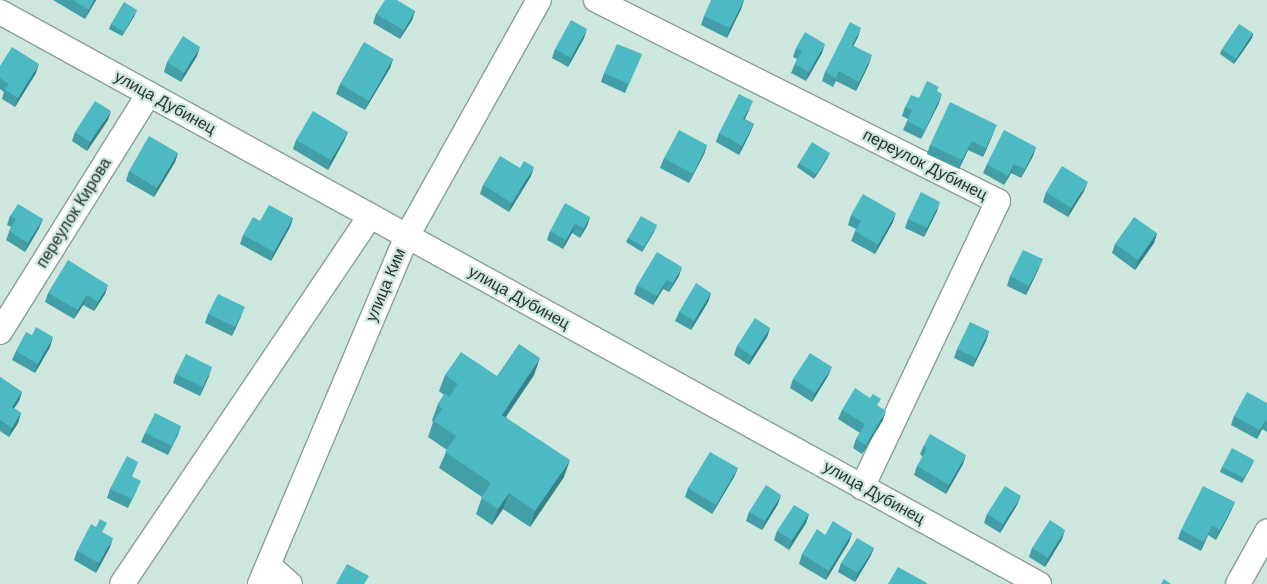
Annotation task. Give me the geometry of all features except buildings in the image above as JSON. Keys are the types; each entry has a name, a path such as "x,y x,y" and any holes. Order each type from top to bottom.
{"street":[{"name":"улица Ким","path":"264,574 407,236 539,0"},
{"name":"переулок Дубинец","path":"596,0 998,201 862,487"},
{"name":"улица Дубинец","path":"0,12 1039,584"},
{"name":"переулок Кирова","path":"0,332 149,94"},
{"path":"122,584 370,216"},
{"path":"1238,584 1267,532"},
{"path":"264,574 290,584"}]}
